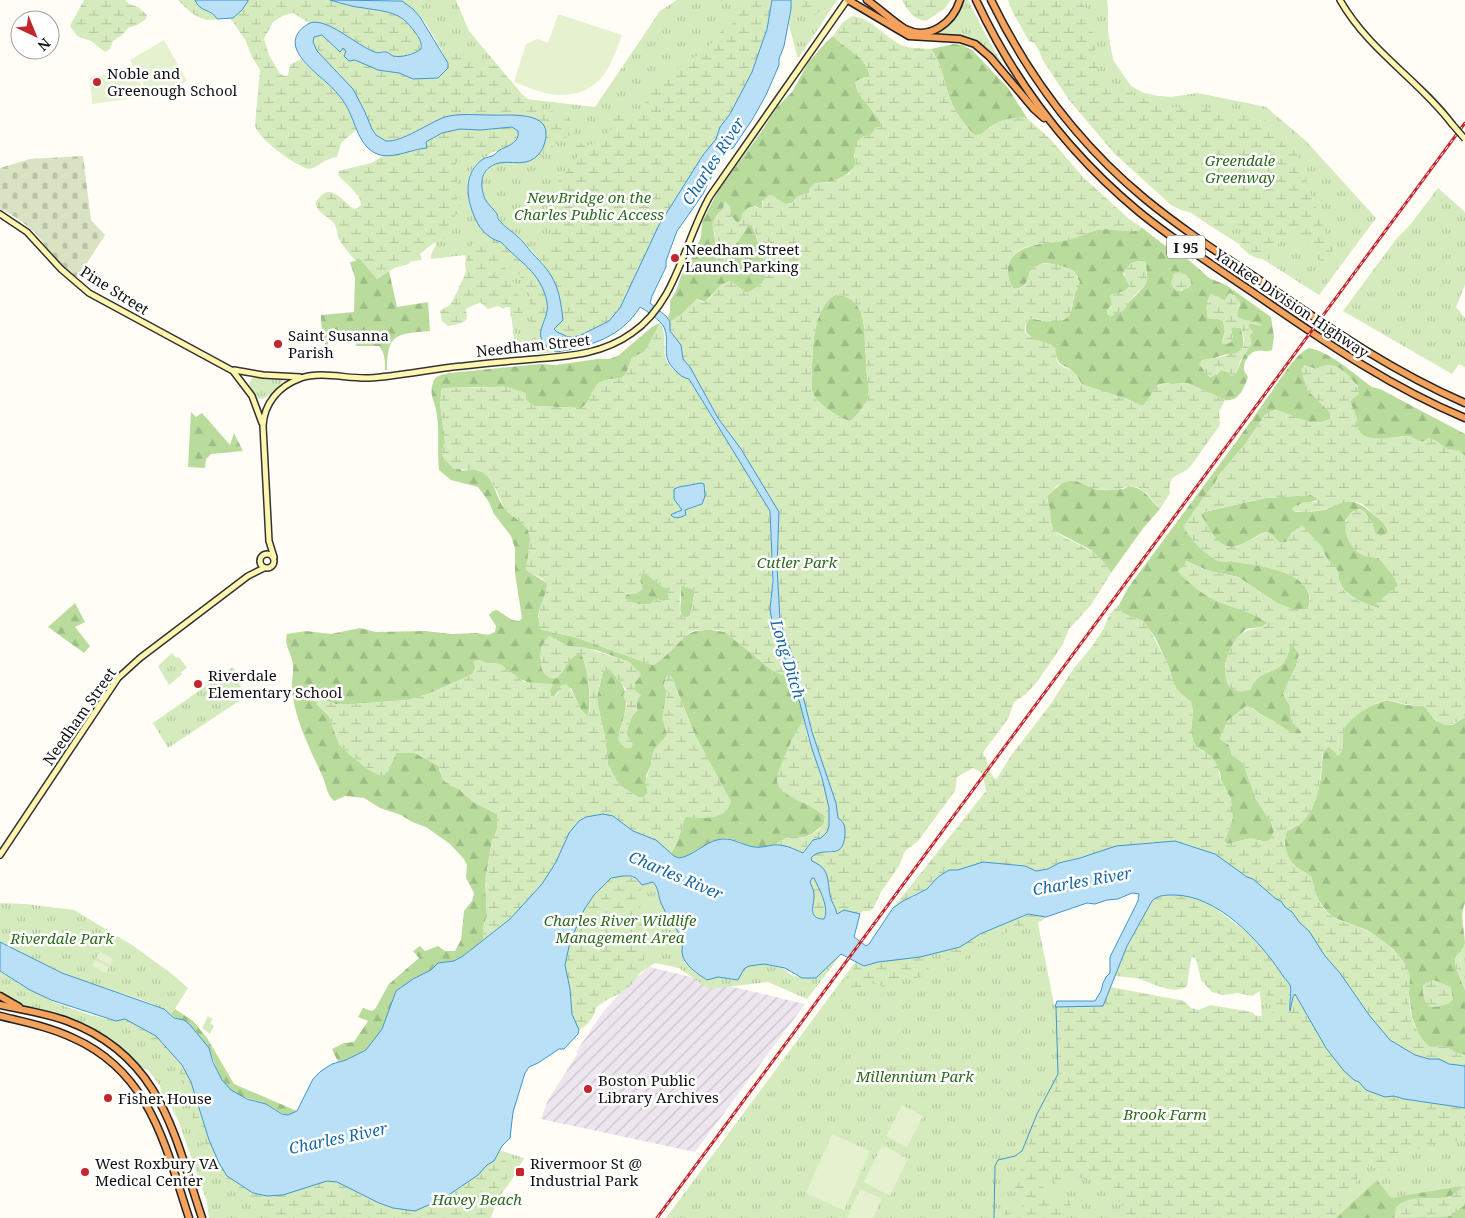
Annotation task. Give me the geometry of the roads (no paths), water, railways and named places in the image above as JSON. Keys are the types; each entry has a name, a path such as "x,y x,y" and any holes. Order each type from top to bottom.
{"highway":[{"path":"847,0 910,36 960,39 979,46 1034,109 1055,127"},
{"path":"868,0 904,28 914,32 924,32 937,29 948,22 960,0"},
{"name":"Yankee Division Highway","path":"976,0 1009,63 1031,96 1076,151 1138,211 1357,363 1419,397 1465,418"},
{"name":"Yankee Division Highway","path":"991,0 1021,56 1057,107 1103,160 1143,197 1180,225 1354,345 1415,380 1465,403"},
{"path":"0,996 26,1011"},
{"path":"0,1005 64,1020 96,1035 115,1048 129,1061 152,1088 172,1125 202,1218"},
{"path":"0,1018 57,1031 85,1044 116,1066 141,1095 156,1122 189,1218"},
{"path":"141,1095 152,1088"}],"main road":[{"name":"Needham Street","path":"274,557 269,541 263,426 265,411 271,400 280,390 303,378 320,376 375,377 441,368 588,354 623,340 637,330 660,304 670,286 705,205 847,0"},
{"path":"1340,0 1354,22 1372,44 1434,104 1465,139"},
{"name":"Pine Street","path":"0,214 27,232 60,269 89,293 231,369 265,411"},
{"name":"Pine Street","path":"231,369 263,375 303,378"},
{"name":"Pine Street","path":"250,394 263,426"},
{"name":"Needham Street","path":"264,554 269,541"},
{"path":"264,554 270,554 274,557 275,562 273,566 264,568 261,565 260,560 264,554"},
{"name":"Needham Street","path":"248,576 260,560"},
{"name":"Needham Street","path":"0,855 118,678 140,658 248,576 264,568"}],"water":[{"path":"195,0 248,1 233,18 217,19 212,13 200,7"},
{"path":"330,0 402,1 420,17 448,63 448,68 438,78 413,79 399,73 378,70 355,60 349,61 344,56 346,51 343,48 340,52 322,35 314,37 313,42 317,51 353,89 372,129 376,135 386,141 400,139 445,117 456,115 524,116 540,121 544,126 546,134 545,143 535,158 526,162 502,162 493,165 483,177 482,188 485,199 497,214 498,219 521,240 551,276 558,291 563,320 554,329 568,337 579,336 609,321 620,308 659,225 703,155 716,139 720,127 730,114 752,72 767,29 772,0 791,0 791,9 779,65 766,95 733,148 728,150 717,165 703,194 677,231 666,261 666,267 650,303 666,316 670,322 670,331 681,345 683,359 690,367 718,418 741,449 779,512 777,566 780,621 794,660 812,732 836,803 838,818 845,827 841,848 832,852 821,852 811,858 812,861 822,867 827,875 831,898 837,914 844,910 860,914 854,937 866,946 893,908 927,889 938,877 949,870 958,870 983,862 1025,866 1036,871 1048,869 1059,863 1116,846 1175,841 1215,854 1247,877 1253,879 1276,899 1281,901 1309,931 1325,956 1390,1040 1415,1055 1465,1066 1465,1108 1394,1096 1385,1097 1366,1090 1344,1071 1326,1048 1295,994 1290,1011 1290,985 1261,947 1249,934 1221,911 1190,897 1165,895 1152,901 1127,946 1103,1006 1055,1007 1057,1001 1095,1001 1106,977 1110,973 1110,957 1138,901 1139,894 1132,893 1118,899 1095,904 1087,903 1046,917 1028,914 980,934 960,947 920,957 878,962 864,966 841,954 816,978 802,978 785,968 764,964 749,966 744,969 738,980 718,977 707,980 691,969 685,961 682,952 682,939 663,908 655,884 653,882 642,885 636,878 623,876 611,878 594,895 584,910 570,942 565,965 570,989 572,1014 579,1030 578,1034 564,1049 559,1049 529,1067 525,1073 513,1112 510,1138 502,1146 494,1161 487,1165 478,1175 444,1198 415,1211 393,1208 379,1203 337,1182 327,1181 283,1195 267,1196 253,1193 227,1176 209,1140 191,1082 182,1065 156,1036 125,1019 116,1021 51,1000 30,990 0,971 0,942 62,973 164,1009 174,1018 184,1020 190,1025 209,1048 213,1062 222,1080 231,1090 247,1099 266,1104 282,1114 288,1115 297,1111 313,1079 321,1071 332,1064 346,1060 366,1050 382,1029 396,991 413,979 431,970 438,963 454,961 463,956 510,919 542,884 556,862 569,833 579,821 586,817 603,814 613,816 633,831 656,840 674,856 679,858 722,839 754,847 781,845 803,853 813,840 821,838 827,832 829,808 822,778 812,749 795,685 782,651 782,643 772,622 770,609 773,581 770,511 689,379 682,376 671,366 667,355 664,327 650,313 640,307 624,326 604,339 581,347 556,352 547,346 542,341 541,329 546,316 547,302 540,283 535,275 501,242 490,237 480,227 468,195 469,178 472,170 485,158 493,156 498,151 512,144 517,138 518,131 512,127 481,130 460,129 442,133 426,142 427,148 387,156 375,153 369,149 360,137 348,108 342,99 299,55 295,39 299,31 308,24 315,22 332,27 376,53 387,52 393,56 404,56 421,49 421,42 409,24 398,16","holes":["814,878 825,904 824,919 818,918 813,913 814,892 810,882"]},
{"path":"704,484 705,496 702,504 685,510 686,515 678,518 673,517 672,514 682,510 674,499 674,489"}],"waterway":[{"path":"994,1218 995,1166 998,1160 1015,1156 1022,1151 1037,1114 1058,1074 1056,1007"}],"railway":[{"path":"657,1218 1465,123"}],"place":[{"name":"Noble and Greenough School","path":"97,82"},
{"name":"Needham Street Launch Parking","path":"675,258"},
{"name":"Saint Susanna Parish","path":"278,344"},
{"name":"Riverdale Elementary School","path":"198,684"},
{"name":"Boston Public Library Archives","path":"588,1089"},
{"name":"Fisher House","path":"108,1098"},
{"name":"West Roxbury VA Medical Center","path":"85,1172"},
{"name":"Rivermoor St @ Industrial Park","path":"520,1172"}],"park label":[{"name":"Greendale Greenway","path":"1240,168"},
{"name":"NewBridge on the Charles Public Access","path":"589,206"},
{"name":"Cutler Park","path":"797,562"},
{"name":"Charles River Wildlife Management Area","path":"620,928"},
{"name":"Riverdale Park","path":"62,938"},
{"name":"Millennium Park","path":"915,1076"},
{"name":"Brook Farm","path":"1165,1114"},
{"name":"Havey Beach","path":"477,1199"}],"water label":[{"name":"Charles River","path":"713,161"},
{"name":"Long Ditch","path":"788,659"},
{"name":"Charles River","path":"676,875"},
{"name":"Charles River","path":"1082,881"},
{"name":"Charles River","path":"338,1138"}]}
